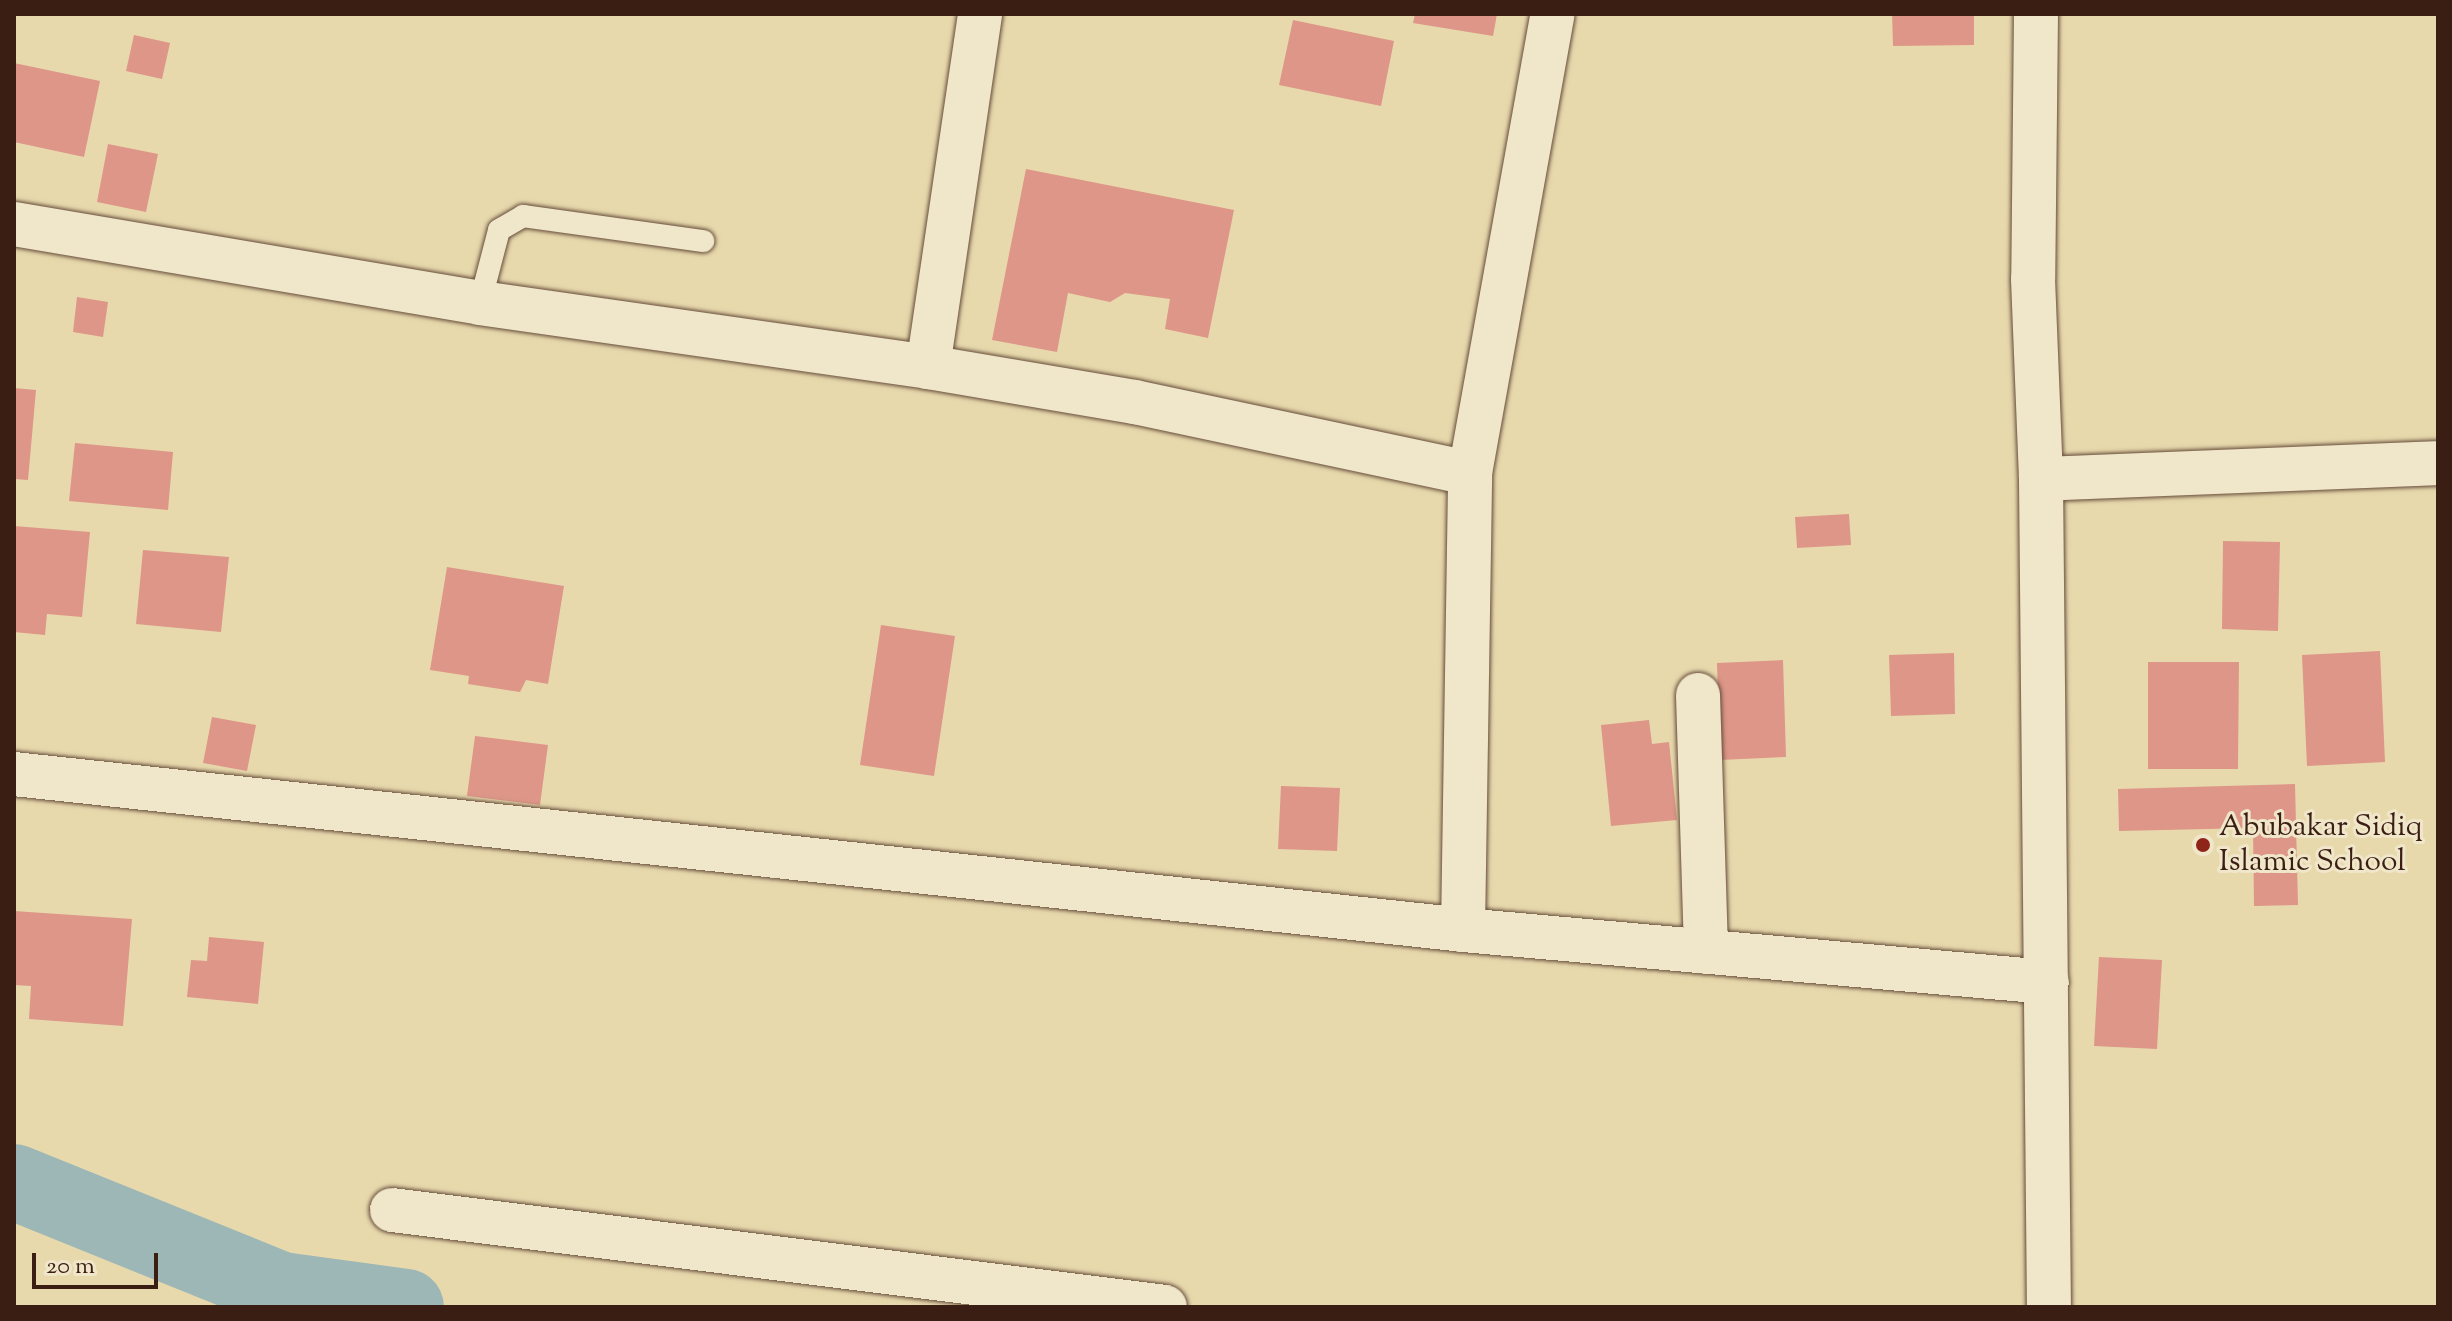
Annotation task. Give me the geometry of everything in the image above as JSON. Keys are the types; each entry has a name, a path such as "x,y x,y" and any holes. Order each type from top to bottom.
{"street":[{"path":"928,367 980,14"},
{"path":"1463,930 1470,473 1553,14"},
{"path":"2036,14 2033,279 2041,479 2049,1307"},
{"path":"14,224 480,303 928,367 1135,402 1470,473"},
{"path":"2041,479 2438,463"},
{"path":"1698,695 1706,952"},
{"path":"14,774 1463,930 2047,982"},
{"path":"392,1210 1165,1307"}],"lane":[{"path":"480,303 499,230 523,216 703,241"}],"building":[{"path":"1415,14 1497,14 1493,36 1413,23"},
{"path":"1892,14 1974,14 1974,45 1893,46"},
{"path":"1293,20 1394,41 1381,106 1279,85"},
{"path":"134,35 170,43 162,79 126,71"},
{"path":"14,63 100,81 84,157 14,142"},
{"path":"108,144 158,154 146,212 97,202"},
{"path":"1026,169 1234,210 1208,338 1165,329 1170,299 1125,293 1110,302 1068,293 1057,352 992,340"},
{"path":"77,297 108,302 103,337 73,332"},
{"path":"14,388 36,390 28,480 14,479"},
{"path":"75,443 173,452 168,510 69,501"},
{"path":"1849,514 1851,545 1797,548 1795,517"},
{"path":"14,526 90,532 82,617 47,614 45,635 14,632"},
{"path":"2223,541 2280,542 2278,631 2222,629"},
{"path":"143,550 229,557 221,632 136,624"},
{"path":"447,567 564,586 548,684 526,680 520,692 468,684 469,676 430,670"},
{"path":"881,625 955,636 934,776 860,765"},
{"path":"2380,651 2385,762 2307,766 2302,655"},
{"path":"1954,653 1955,714 1891,716 1889,655"},
{"path":"1783,660 1786,757 1720,760 1717,663"},
{"path":"2148,662 2239,662 2238,769 2148,769"},
{"path":"212,717 256,725 247,771 203,763"},
{"path":"1649,720 1652,744 1669,742 1677,820 1611,826 1601,725"},
{"path":"475,736 548,745 540,805 467,796"},
{"path":"2295,784 2298,905 2254,906 2253,828 2119,831 2118,789"},
{"path":"1281,786 1340,788 1337,851 1278,849"},
{"path":"14,911 132,919 123,1026 29,1019 31,986 14,985"},
{"path":"209,937 264,942 258,1004 187,997 191,960 207,961"},
{"path":"2099,957 2162,960 2157,1049 2094,1046"}],"waterway":[{"path":"14,1182 281,1290 406,1307"}],"place":[{"name":"Abubakar Sidiq Islamic School","path":"2203,845"}]}
